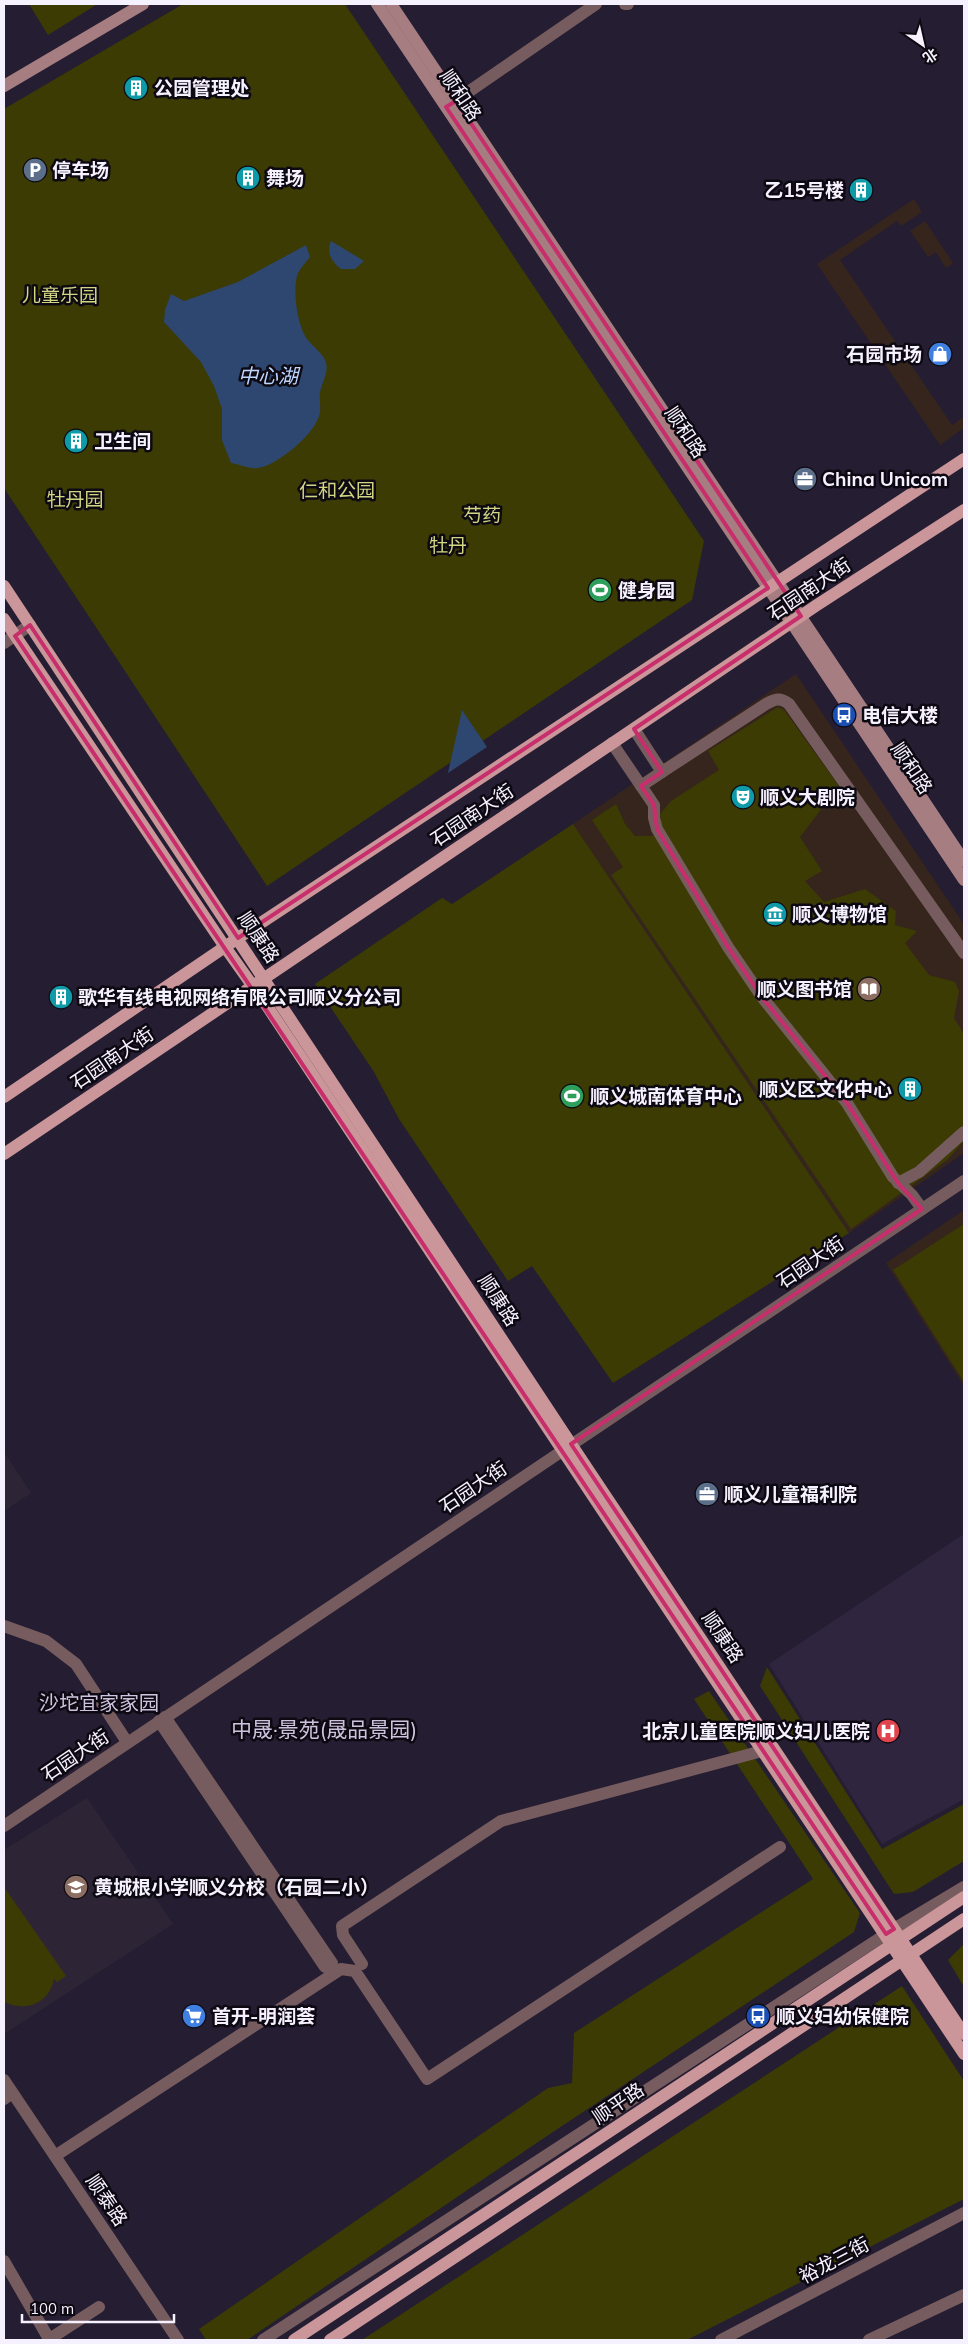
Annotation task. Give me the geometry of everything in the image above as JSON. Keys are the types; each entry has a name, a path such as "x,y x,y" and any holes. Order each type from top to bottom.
{"main road":[{"path":"4,86 143,4"},
{"name":"顺和路","path":"377,4 451,104 796,619 964,861"},
{"name":"顺和路","path":"391,4 451,104"},
{"name":"石园南大街","path":"4,1097 238,938 964,459"},
{"name":"石园南大街","path":"4,1154 796,619 964,510"},
{"name":"顺康路","path":"4,586 265,979 762,1751 893,1936"},
{"name":"顺康路","path":"4,619 566,1447 893,1936 964,2054"},
{"name":"顺和路","path":"796,619 964,880"},
{"name":"顺平路","path":"294,2340 893,1936 964,1897"},
{"name":"顺平路","path":"330,2340 964,1918"},
{"name":"顺康路","path":"906,1956 964,2034"}],"street":[{"path":"451,104 596,4"},
{"path":"4,643 30,625"},
{"path":"641,786 766,704 776,698 783,699 964,953"},
{"path":"634,728 662,772"},
{"path":"612,743 654,805 654,818 657,828 728,947 762,997 847,1103 898,1183 924,1208"},
{"path":"898,1183 919,1172 964,1132"},
{"path":"919,1172 913,1184 924,1208"},
{"name":"石园大街","path":"4,1826 964,1180"},
{"path":"4,1626 46,1641 76,1664 127,1742"},
{"path":"162,1719 328,1965"},
{"path":"362,1964 343,1935 342,1926 501,1821 762,1751"},
{"path":"55,2156 341,1969 355,1970 427,2079 780,1847"},
{"path":"262,2340 893,1936 964,1888"},
{"name":"顺泰路","path":"4,2080 8,2096 55,2156 178,2340"},
{"name":"裕龙三街","path":"721,2340 964,2213"},
{"path":"4,2260 49,2340 99,2307"},
{"path":"869,2340 964,2295"}],"highlighted area":[{"path":"456,101 801,616 634,729 662,772 641,786 654,805 657,829 728,947 762,997 847,1103 898,1183 922,1209 571,1444 894,1929 886,1934 15,636 30,625 238,938 768,588 446,107"}],"shaded area":[{"path":"914,199 922,212 901,226 897,221 840,260 952,425 964,417 964,428 940,445 817,264"},
{"path":"925,221 953,263 946,268 936,252 928,257 910,231"},
{"name":"顺义区文化中心","path":"796,674 964,924 964,1153 849,1233 573,824"},
{"path":"964,1210 964,1386 886,1263"},
{"path":"4,1452 31,1493 4,1511"},
{"name":"北京儿童医院顺义妇儿医院","path":"964,1534 964,1799 882,1844 769,1664"},
{"name":"黄城根小学顺义分校（石园二小）","path":"87,1798 173,1924 4,2034 4,1850"}],"green space":[{"path":"29,4 95,4 96,5 48,35"},
{"name":"仁和公园","path":"183,4 345,4 704,541 692,600 267,886 4,488 4,109"},
{"name":"顺义区文化中心","path":"778,707 784,710 839,786 800,837 822,871 805,881 824,902 865,889 896,911 895,925 917,931 905,943 929,975 955,982 959,991 954,1018 964,1034 964,1141 947,1160 851,1229 611,875 623,867 592,820 616,804 625,824 635,836 652,836 661,825 660,814 671,801 719,770 708,751"},
{"name":"顺义城南体育中心","path":"573,824 849,1233 613,1383 532,1266 508,1281 399,1119 374,1072 315,984 442,898 452,904"},
{"path":"964,1224 964,1382 893,1270"},
{"path":"767,1667 882,1849 964,1804 964,1861 913,1892 894,1894 760,1686"},
{"path":"709,1691 860,1913 854,1932 541,2140 247,2340 206,2340 199,2329 548,2088 572,2083 574,2033 813,1879 694,1699"},
{"path":"4,1887 66,1976 57,1982 54,1979 47,1995 42,2000 28,2006 12,2005 4,2002"},
{"path":"964,1944 964,1987 948,1960"},
{"path":"902,1986 964,2081 964,2199 687,2340 362,2340"}],"water":[{"path":"331,241 364,261 355,269 341,269 331,257 329,249"},
{"name":"中心湖","path":"306,245 310,257 298,273 295,288 298,316 303,333 323,357 327,367 320,393 320,410 317,420 312,429 295,447 275,462 257,468 231,463 222,440 222,409 214,386 201,362 164,322 165,310 171,294 184,301 238,282"},
{"path":"462,710 487,747 448,773"}],"place":[{"name":"公园管理处","path":"136,88"},
{"name":"停车场","path":"35,170"},
{"name":"舞场","path":"248,178"},
{"name":"乙15号楼","path":"861,190"},
{"name":"石园市场","path":"940,354"},
{"name":"卫生间","path":"76,441"},
{"name":"China Unicom","path":"805,479"},
{"name":"健身园","path":"600,590"},
{"name":"电信大楼","path":"844,715"},
{"name":"顺义大剧院","path":"743,797"},
{"name":"顺义博物馆","path":"775,914"},
{"name":"顺义图书馆","path":"869,989"},
{"name":"歌华有线电视网络有限公司顺义分公司","path":"61,997"},
{"name":"顺义区文化中心","path":"910,1089"},
{"name":"顺义城南体育中心","path":"572,1096"},
{"name":"顺义儿童福利院","path":"707,1494"},
{"name":"北京儿童医院顺义妇儿医院","path":"888,1731"},
{"name":"黄城根小学顺义分校（石园二小）","path":"76,1887"},
{"name":"首开-明润荟","path":"194,2016"},
{"name":"顺义妇幼保健院","path":"758,2016"}],"district":[{"name":"沙坨宜家家园","path":"99,1703"},
{"name":"中晟·景苑(晟品景园)","path":"324,1730"}],"park label":[{"name":"儿童乐园","path":"60,295"},
{"name":"牡丹园","path":"75,499"},
{"name":"芍药","path":"482,515"},
{"name":"牡丹","path":"448,545"}]}
